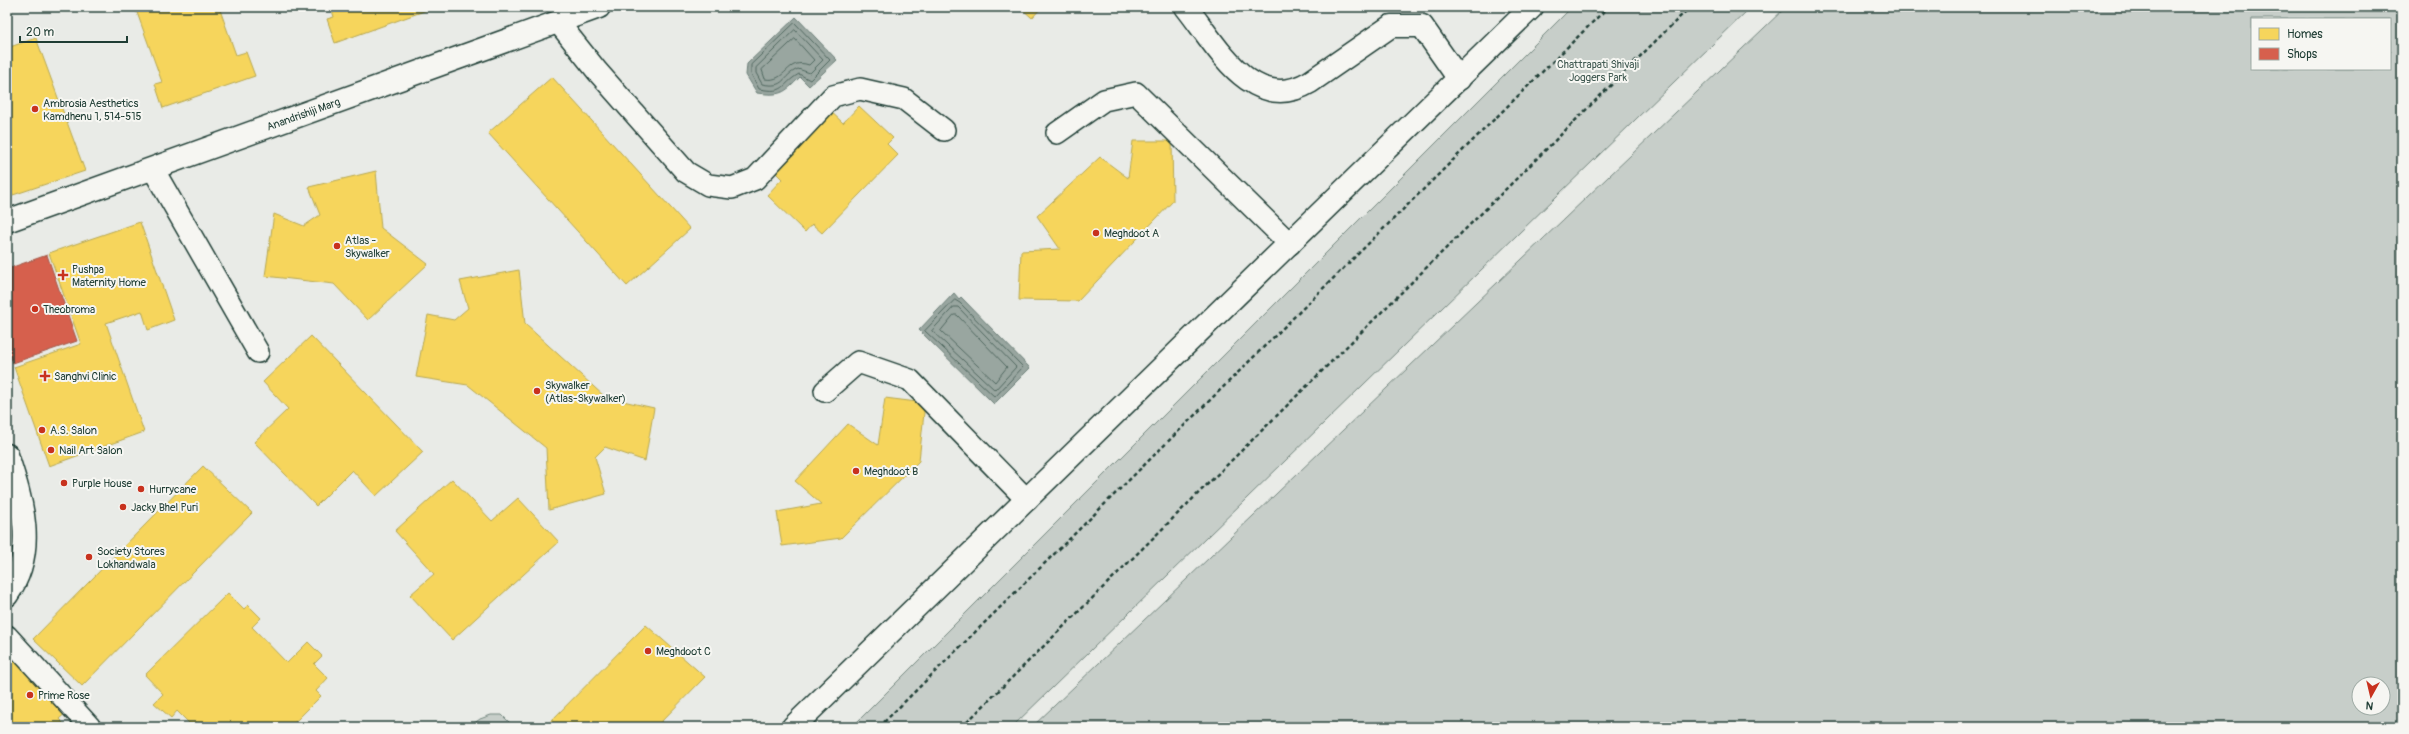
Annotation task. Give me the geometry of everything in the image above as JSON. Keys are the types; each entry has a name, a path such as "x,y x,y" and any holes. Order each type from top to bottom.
{"street":[{"name":"Anandrishiji Marg","path":"7,221 599,7"},
{"path":"1186,7 1231,67 1254,84 1282,92 1305,85 1392,26 1422,26 1459,79"},
{"path":"793,727 1532,7"},
{"path":"7,455 21,498 26,540 18,575 7,595"}],"lane":[{"path":"558,22 597,71 686,172 708,185 732,188 754,179 833,96 860,89 904,99 944,130"},
{"path":"1057,133 1104,100 1136,93 1290,244"},
{"path":"153,169 258,352"},
{"path":"825,391 858,362 910,380 1026,500"},
{"path":"7,636 90,727"}],"path":[{"path":"879,727 1608,7"},
{"path":"962,727 1690,7"}],"green space":[{"name":"Chattrapati Shivaji Joggers Park","path":"1572,7 1751,7 1012,727 852,727"},
{"path":"1786,7 2402,7 2402,727 1032,727"},
{"path":"491,715 502,715 514,727 469,727 480,719"}],"water":[{"path":"796,17 837,60 809,86 800,77 790,87 776,94 757,93 746,75 747,64"},
{"path":"954,293 959,299 961,297 1030,368 994,404 919,330"}],"building: Homes":[{"path":"135,7 219,7 236,55 246,52 255,76 163,108 155,84 162,82"},
{"path":"331,7 426,7 427,10 335,43 327,19 334,17"},
{"path":"1020,7 1042,7 1032,18"},
{"name":"Ambrosia Aesthetics Kamdhenu 1, 514-515","path":"36,38 85,171 7,197 7,48"},
{"path":"552,77 690,229 627,286 488,133"},
{"path":"859,106 893,138 887,144 898,155 822,233 812,224 805,232 767,195 782,179 770,167 827,108 843,123"},
{"name":"Meghdoot A","path":"1133,141 1172,141 1173,201 1078,301 1019,300 1021,251 1060,249 1037,216 1100,157 1128,178"},
{"name":"Atlas - Skywalker","path":"376,171 381,228 428,264 368,320 334,284 265,276 274,214 304,226 320,215 309,187"},
{"path":"140,222 174,320 148,330 142,311 106,323 144,432 49,466 14,367 81,344 49,253"},
{"name":"Skywalker (Atlas-Skywalker)","path":"519,270 525,324 605,397 654,408 645,461 605,447 595,457 606,494 549,510 546,448 468,385 416,377 428,315 454,320 468,308 460,281"},
{"path":"311,336 423,452 376,496 352,470 316,506 254,442 288,409 263,382"},
{"name":"Meghdoot B","path":"885,398 925,403 919,461 841,538 782,546 777,512 821,504 795,481 848,424 878,445"},
{"path":"203,466 252,513 82,686 33,639"},
{"path":"452,479 492,521 518,498 559,542 452,640 410,595 434,574 395,531"},
{"path":"228,593 244,609 248,605 261,618 252,627 287,663 308,642 322,656 314,664 328,678 316,691 321,696 290,727 193,727 177,711 171,718 154,703 163,694 145,675"},
{"name":"Meghdoot C","path":"646,625 705,677 656,727 545,727"},
{"name":"Prime Rose","path":"15,655 68,711 59,719 67,727 7,727 7,663"}],"building: Shops":[{"path":"47,255 77,341 13,363 7,346 7,269"}],"place":[{"name":"Ambrosia Aesthetics Kamdhenu 1, 514-515","path":"35,109"},
{"name":"Meghdoot A","path":"1096,233"},
{"name":"Atlas - Skywalker","path":"337,246"},
{"name":"Pushpa Maternity Home","path":"63,275"},
{"name":"Theobroma","path":"35,309"},
{"name":"Sanghvi Clinic","path":"45,376"},
{"name":"Skywalker (Atlas-Skywalker)","path":"537,391"},
{"name":"A.S. Salon","path":"42,430"},
{"name":"Nail Art Salon","path":"51,450"},
{"name":"Meghdoot B","path":"856,471"},
{"name":"Purple House","path":"64,483"},
{"name":"Hurrycane","path":"141,489"},
{"name":"Jacky Bhel Puri","path":"123,507"},
{"name":"Society Stores Lokhandwala","path":"89,557"},
{"name":"Meghdoot C","path":"648,651"},
{"name":"Prime Rose","path":"30,695"}]}
